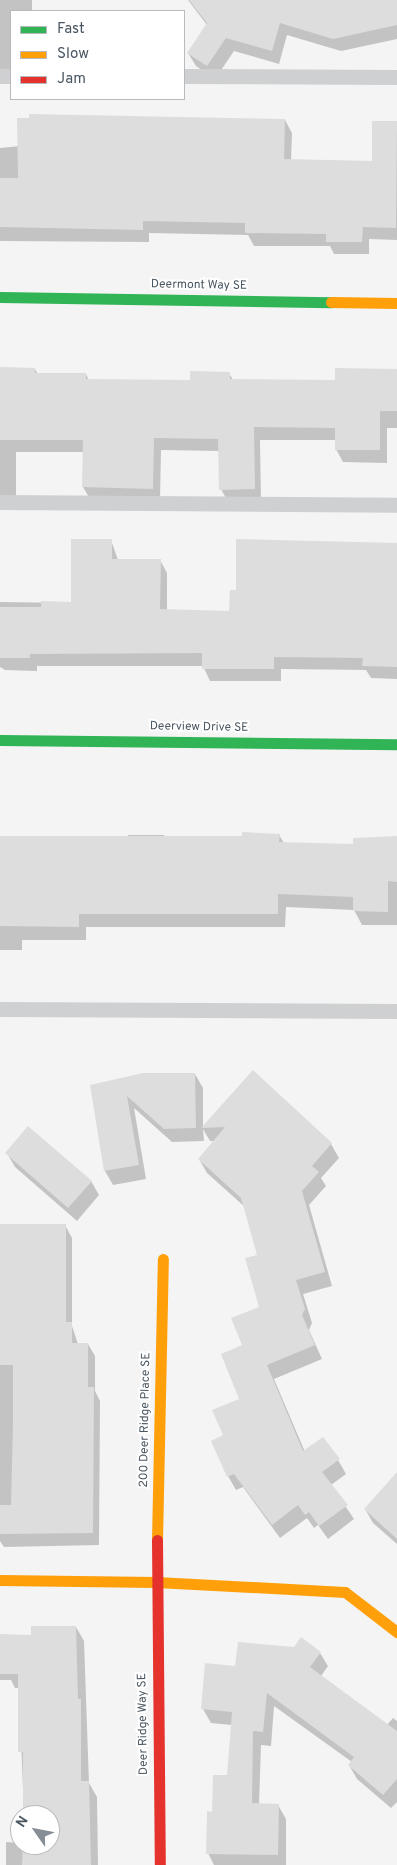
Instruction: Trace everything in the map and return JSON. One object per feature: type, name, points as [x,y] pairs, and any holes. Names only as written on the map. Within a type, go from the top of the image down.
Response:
[{"type":"street","name":"Deermont Way SE","points":[[0,297],[397,303]]},
{"type":"street","name":"Deerview Drive SE","points":[[0,740],[397,744]]},
{"type":"street","name":"200 Deer Ridge Place SE","points":[[156,1582],[163,1259]]},
{"type":"street","points":[[0,1580],[156,1582],[345,1592],[397,1632]]},
{"type":"street","name":"Deer Ridge Way SE","points":[[156,1582],[160,1865]]},
{"type":"lane","points":[[185,76],[397,77]]},
{"type":"lane","points":[[0,502],[397,505]]},
{"type":"lane","points":[[0,1009],[397,1011]]},
{"type":"building","points":[[189,0],[397,0],[397,25],[333,39],[280,23],[272,51],[226,38],[207,66],[187,53],[207,23]]},
{"type":"building","points":[[29,114],[285,119],[284,159],[372,161],[372,121],[397,121],[396,228],[363,227],[362,242],[326,242],[326,234],[245,233],[245,223],[143,221],[143,230],[0,227],[0,178],[18,178],[17,118],[29,118]]},
{"type":"building","points":[[0,367],[35,368],[35,373],[86,373],[86,379],[190,380],[190,371],[230,372],[230,379],[335,380],[335,368],[397,369],[397,411],[380,411],[380,450],[335,450],[335,428],[254,427],[255,489],[219,490],[218,439],[154,438],[153,489],[82,487],[83,440],[0,440]]},
{"type":"building","points":[[71,539],[112,539],[112,559],[161,559],[160,609],[229,611],[230,590],[236,590],[236,539],[397,543],[397,667],[362,666],[363,658],[274,657],[274,669],[202,669],[202,653],[30,654],[30,658],[0,658],[0,607],[41,607],[41,601],[71,602]]},
{"type":"building","points":[[242,832],[280,834],[279,842],[353,844],[353,838],[397,836],[397,882],[388,881],[388,912],[353,911],[353,897],[278,894],[278,914],[79,914],[79,927],[0,926],[0,836],[242,836]]},
{"type":"building","points":[[253,1070],[332,1143],[312,1166],[319,1172],[302,1191],[325,1272],[296,1280],[305,1309],[302,1315],[315,1345],[267,1365],[303,1451],[323,1437],[340,1459],[322,1472],[348,1505],[319,1526],[309,1512],[305,1515],[298,1505],[272,1525],[234,1474],[227,1477],[211,1441],[223,1435],[212,1410],[239,1399],[221,1354],[242,1345],[231,1318],[259,1307],[245,1258],[257,1255],[241,1198],[198,1159],[225,1127],[201,1128]]},
{"type":"building","points":[[143,1073],[195,1073],[196,1128],[164,1129],[127,1096],[139,1165],[104,1171],[90,1085]]},
{"type":"building","points":[[28,1126],[92,1181],[68,1208],[5,1153]]},
{"type":"building","points":[[0,1224],[66,1224],[66,1322],[72,1322],[72,1343],[88,1343],[88,1387],[94,1387],[93,1533],[0,1534],[0,1505],[11,1505],[13,1365],[0,1365]]},
{"type":"building","points":[[397,1472],[397,1539],[364,1509]]},
{"type":"building","points":[[31,1626],[76,1626],[78,1699],[81,1699],[81,1781],[89,1781],[91,1865],[22,1865],[22,1855],[60,1855],[60,1805],[23,1805],[23,1752],[18,1752],[18,1674],[0,1674],[0,1634],[31,1635]]},
{"type":"building","points":[[301,1637],[321,1652],[310,1667],[397,1731],[397,1779],[383,1795],[348,1765],[354,1757],[267,1693],[263,1732],[253,1731],[252,1803],[279,1804],[278,1855],[206,1854],[207,1811],[212,1812],[213,1775],[227,1775],[232,1712],[201,1709],[205,1663],[235,1666],[238,1642],[294,1647]]},
{"type":"traffic: fast","points":[[0,297],[331,302]]},
{"type":"traffic: fast","points":[[0,740],[397,744]]},
{"type":"traffic: slow","points":[[331,302],[397,303]]},
{"type":"traffic: slow","points":[[157,1540],[163,1259]]},
{"type":"traffic: slow","points":[[0,1580],[156,1582],[345,1592],[397,1632]]},
{"type":"traffic: jam","points":[[157,1540],[160,1865]]}]
